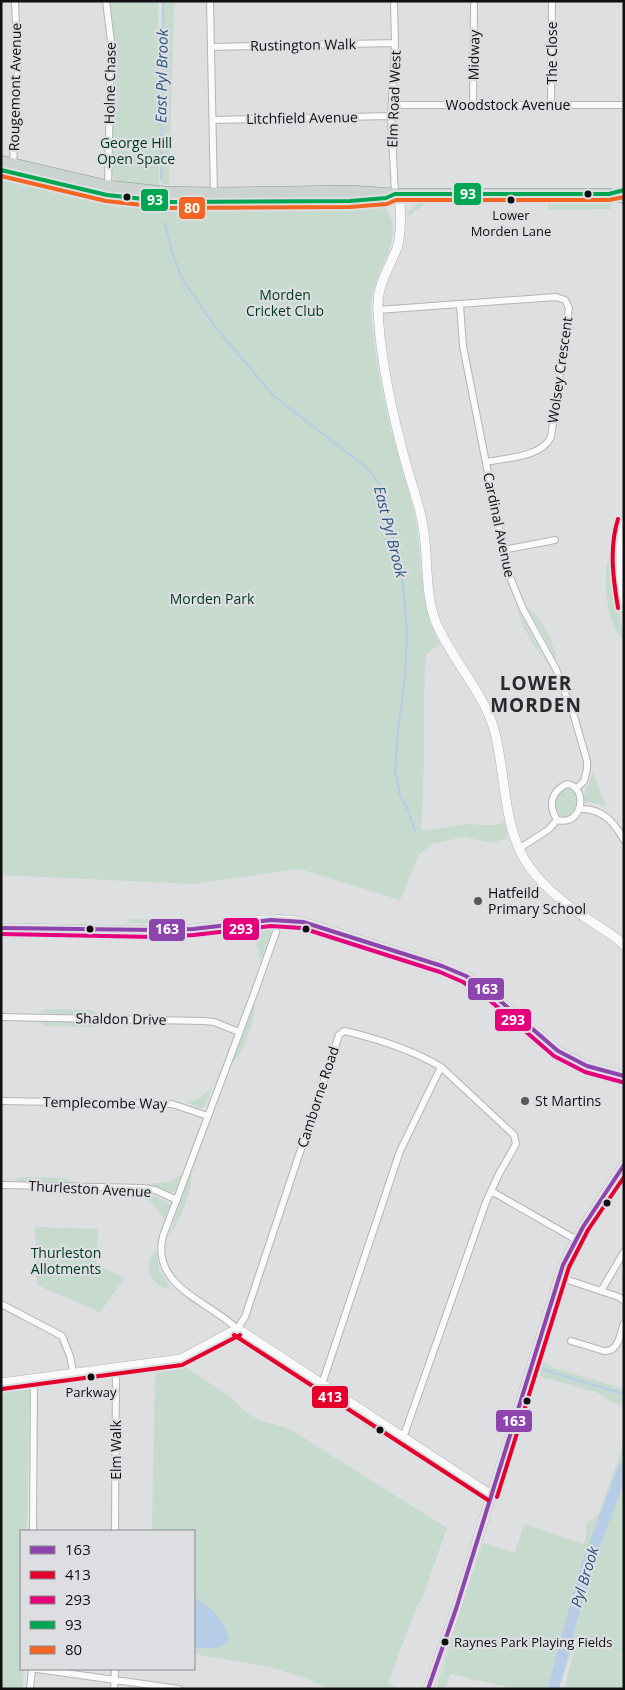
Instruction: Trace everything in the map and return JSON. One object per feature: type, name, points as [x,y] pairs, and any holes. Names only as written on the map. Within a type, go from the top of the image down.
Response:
[{"type":"highway","points":[[1,161],[13,168],[108,190],[142,190],[214,198],[350,201],[386,198],[397,194],[609,194],[624,198]]},
{"type":"highway","points":[[1,170],[13,168]]},
{"type":"highway","points":[[609,194],[624,190]]},
{"type":"street","name":"Rougemont Avenue","points":[[13,168],[18,74],[15,1]]},
{"type":"street","name":"Holne Chase","points":[[106,1],[111,42],[108,190]]},
{"type":"street","points":[[210,1],[214,198]]},
{"type":"street","name":"The Close","points":[[552,1],[552,105]]},
{"type":"street","name":"Elm Road West","points":[[394,4],[395,43],[391,116],[397,194]]},
{"type":"street","name":"Midway","points":[[473,105],[474,6]]},
{"type":"street","name":"Rustington Walk","points":[[211,47],[395,43]]},
{"type":"street","name":"Woodstock Avenue","points":[[392,105],[624,105]]},
{"type":"street","name":"Litchfield Avenue","points":[[213,120],[391,116]]},
{"type":"street","points":[[397,194],[401,216],[399,238],[378,290],[378,310],[394,417],[422,523],[432,610],[441,632],[466,673],[492,723],[511,820],[520,848],[532,870],[572,909],[609,932],[624,945]]},
{"type":"street","name":"Wolsey Crescent","points":[[378,310],[556,297],[565,300],[569,308],[551,437],[542,449],[532,453],[486,462]]},
{"type":"street","name":"Cardinal Avenue","points":[[460,305],[463,346],[502,550],[517,596],[556,669],[574,716],[587,769],[584,781],[577,788]]},
{"type":"street","points":[[624,521],[620,547],[620,565],[624,607]]},
{"type":"street","points":[[502,550],[555,540]]},
{"type":"street","points":[[567,784],[573,784],[577,788],[580,794],[580,809],[570,820],[564,822],[557,820],[552,810],[555,793],[560,787],[567,784]]},
{"type":"street","points":[[580,809],[590,809],[604,815],[617,828],[624,840]]},
{"type":"street","points":[[520,848],[548,830],[557,820]]},
{"type":"street","points":[[1,928],[179,930],[279,918],[303,922],[459,973],[486,989],[558,1051],[586,1066],[624,1076]]},
{"type":"street","points":[[279,918],[276,932],[162,1242],[162,1256],[167,1270],[176,1284],[237,1330],[243,1332],[491,1495]]},
{"type":"street","name":"Shaldon Drive","points":[[1,1017],[204,1021],[214,1022],[239,1032]]},
{"type":"street","name":"Camborne Road","points":[[237,1330],[245,1317],[339,1035],[344,1031],[392,1044],[441,1067],[514,1136],[516,1144],[490,1191]]},
{"type":"street","points":[[322,1384],[400,1151],[441,1067]]},
{"type":"street","name":"Templecombe Way","points":[[1,1101],[172,1104],[208,1116]]},
{"type":"street","points":[[428,1689],[456,1609],[563,1264],[575,1239],[624,1165]]},
{"type":"street","name":"Thurleston Avenue","points":[[1,1185],[143,1188],[155,1190],[177,1200]]},
{"type":"street","points":[[403,1438],[490,1191],[575,1239]]},
{"type":"street","points":[[601,1291],[624,1252]]},
{"type":"street","points":[[560,1276],[619,1297],[624,1301]]},
{"type":"street","points":[[1,1304],[62,1336],[70,1356],[73,1372]]},
{"type":"street","points":[[571,1340],[609,1351],[616,1347],[624,1323]]},
{"type":"street","points":[[1,1383],[185,1358],[237,1330]]},
{"type":"street","name":"Elm Walk","points":[[115,1530],[116,1368]]},
{"type":"street","points":[[33,1530],[34,1378]]},
{"type":"street","points":[[30,1689],[32,1670]]},
{"type":"street","points":[[44,1670],[179,1689]]},
{"type":"street","points":[[114,1689],[115,1670]]},
{"type":"green space","name":"George Hill Open Space","points":[[110,1],[158,1],[161,121],[159,186],[118,181],[112,175],[115,41]]},
{"type":"green space","points":[[164,1],[174,1],[169,185],[162,185]]},
{"type":"green space","name":"Morden Park","points":[[1,178],[82,198],[166,210],[380,206],[386,208],[392,221],[393,233],[372,296],[371,309],[374,342],[386,408],[414,513],[426,607],[430,622],[440,644],[426,654],[421,830],[469,824],[496,825],[505,822],[506,838],[493,843],[464,837],[431,844],[419,855],[400,900],[299,869],[193,884],[1,875]]},
{"type":"green space","points":[[461,200],[461,204],[426,204],[408,217],[407,213],[421,201]]},
{"type":"green space","points":[[548,200],[610,203],[611,209],[548,210]]},
{"type":"green space","points":[[613,557],[614,584],[624,640],[613,625],[606,593],[607,563]]},
{"type":"green space","points":[[527,606],[546,630],[557,660]]},
{"type":"green space","points":[[517,609],[544,659],[528,636]]},
{"type":"green space","points":[[593,771],[607,809],[601,805],[584,801]]},
{"type":"green space","points":[[565,788],[573,791],[576,798],[572,815],[566,818],[562,817],[556,810],[556,796]]},
{"type":"green space","points":[[131,919],[180,920],[186,924],[126,923]]},
{"type":"green space","points":[[264,926],[269,928],[271,932],[262,959],[260,958],[255,941],[243,929]]},
{"type":"green space","points":[[124,934],[185,935],[179,939],[130,938]]},
{"type":"green space","points":[[254,1005],[253,1018],[248,1035],[240,1053],[232,1063]]},
{"type":"green space","points":[[46,1009],[93,1010],[99,1015],[39,1013]]},
{"type":"green space","points":[[39,1021],[98,1023],[92,1027],[45,1026]]},
{"type":"green space","points":[[212,1088],[205,1107],[200,1108],[186,1102],[198,1099]]},
{"type":"green space","points":[[182,1174],[176,1190],[172,1192],[145,1184],[169,1182]]},
{"type":"green space","points":[[190,1174],[190,1186],[185,1204],[178,1222],[170,1233]]},
{"type":"green space","points":[[19,1177],[66,1178],[72,1183],[13,1182]]},
{"type":"green space","points":[[139,1194],[149,1194],[168,1202],[170,1206],[164,1219],[153,1204]]},
{"type":"green space","name":"Thurleston Allotments","points":[[35,1227],[98,1229],[96,1265],[125,1278],[100,1312],[37,1285]]},
{"type":"green space","points":[[156,1251],[159,1270],[171,1289],[158,1285],[150,1275],[149,1263]]},
{"type":"green space","points":[[541,1362],[547,1363],[551,1367],[624,1389],[624,1406],[610,1401],[599,1393],[543,1378],[538,1371]]},
{"type":"green space","points":[[182,1365],[232,1398],[246,1412],[261,1421],[288,1428],[447,1528],[422,1599],[416,1608],[388,1683],[395,1687],[394,1689],[329,1689],[308,1679],[270,1667],[195,1654],[195,1530],[152,1530],[155,1369]]},
{"type":"green space","points":[[30,1384],[27,1530],[20,1530],[20,1670],[24,1670],[22,1689],[1,1689],[1,1389]]},
{"type":"green space","points":[[624,1443],[624,1655],[611,1650],[600,1641],[599,1644],[594,1645],[624,1656],[624,1689],[564,1689],[577,1641],[575,1640],[559,1689],[515,1689],[450,1674],[445,1689],[436,1689],[483,1543],[515,1553],[524,1524],[583,1544],[586,1538],[586,1524],[598,1515],[600,1511]]},
{"type":"water","points":[[195,1599],[211,1609],[220,1620],[229,1638],[224,1645],[219,1647],[195,1647]]},
{"type":"waterway","name":"East Pyl Brook","points":[[161,180],[163,1]]},
{"type":"waterway","name":"East Pyl Brook","points":[[165,223],[181,277],[215,327],[274,396],[367,468],[382,487],[402,575],[407,630],[405,678],[395,771],[400,795],[408,810],[415,831]]},
{"type":"waterway","name":"East Pyl Brook","points":[[544,1370],[624,1394]]},
{"type":"waterway","name":"Pyl Brook","points":[[553,1689],[586,1567],[624,1467]]},
{"type":"transit line","name":"93","points":[[1,170],[107,195],[171,202],[350,201],[386,198],[395,194],[609,194],[624,190]]},
{"type":"transit line","name":"80","points":[[1,176],[106,201],[170,208],[350,207],[387,204],[396,200],[609,200],[624,197]]},
{"type":"transit line","name":"413","points":[[618,519],[613,552],[613,574],[618,608]]},
{"type":"transit line","name":"163","points":[[1,928],[155,930],[193,929],[271,920],[303,922],[442,966],[466,976],[491,993],[558,1051],[587,1066],[624,1076]]},
{"type":"transit line","name":"293","points":[[1,934],[155,937],[194,935],[271,926],[302,928],[440,972],[463,982],[487,998],[554,1056],[585,1072],[622,1082]]},
{"type":"transit line","name":"163","points":[[428,1689],[456,1609],[563,1265],[583,1227],[624,1165]]},
{"type":"transit line","name":"413","points":[[497,1497],[569,1267],[588,1230],[624,1177]]},
{"type":"transit line","name":"413","points":[[234,1335],[488,1500]]},
{"type":"transit line","name":"413","points":[[2,1389],[182,1365],[240,1335]]},
{"type":"place","name":"Lower Morden Lane","points":[[511,200]]},
{"type":"place","name":"Hatfeild Primary School","points":[[478,901]]},
{"type":"place","name":"St Martins","points":[[525,1101]]},
{"type":"place","name":"Parkway","points":[[91,1377]]},
{"type":"place","name":"Raynes Park Playing Fields","points":[[445,1642]]},
{"type":"district","name":"LOWER MORDEN","points":[[536,694]]},
{"type":"park label","name":"Morden Cricket Club","points":[[285,304]]}]
